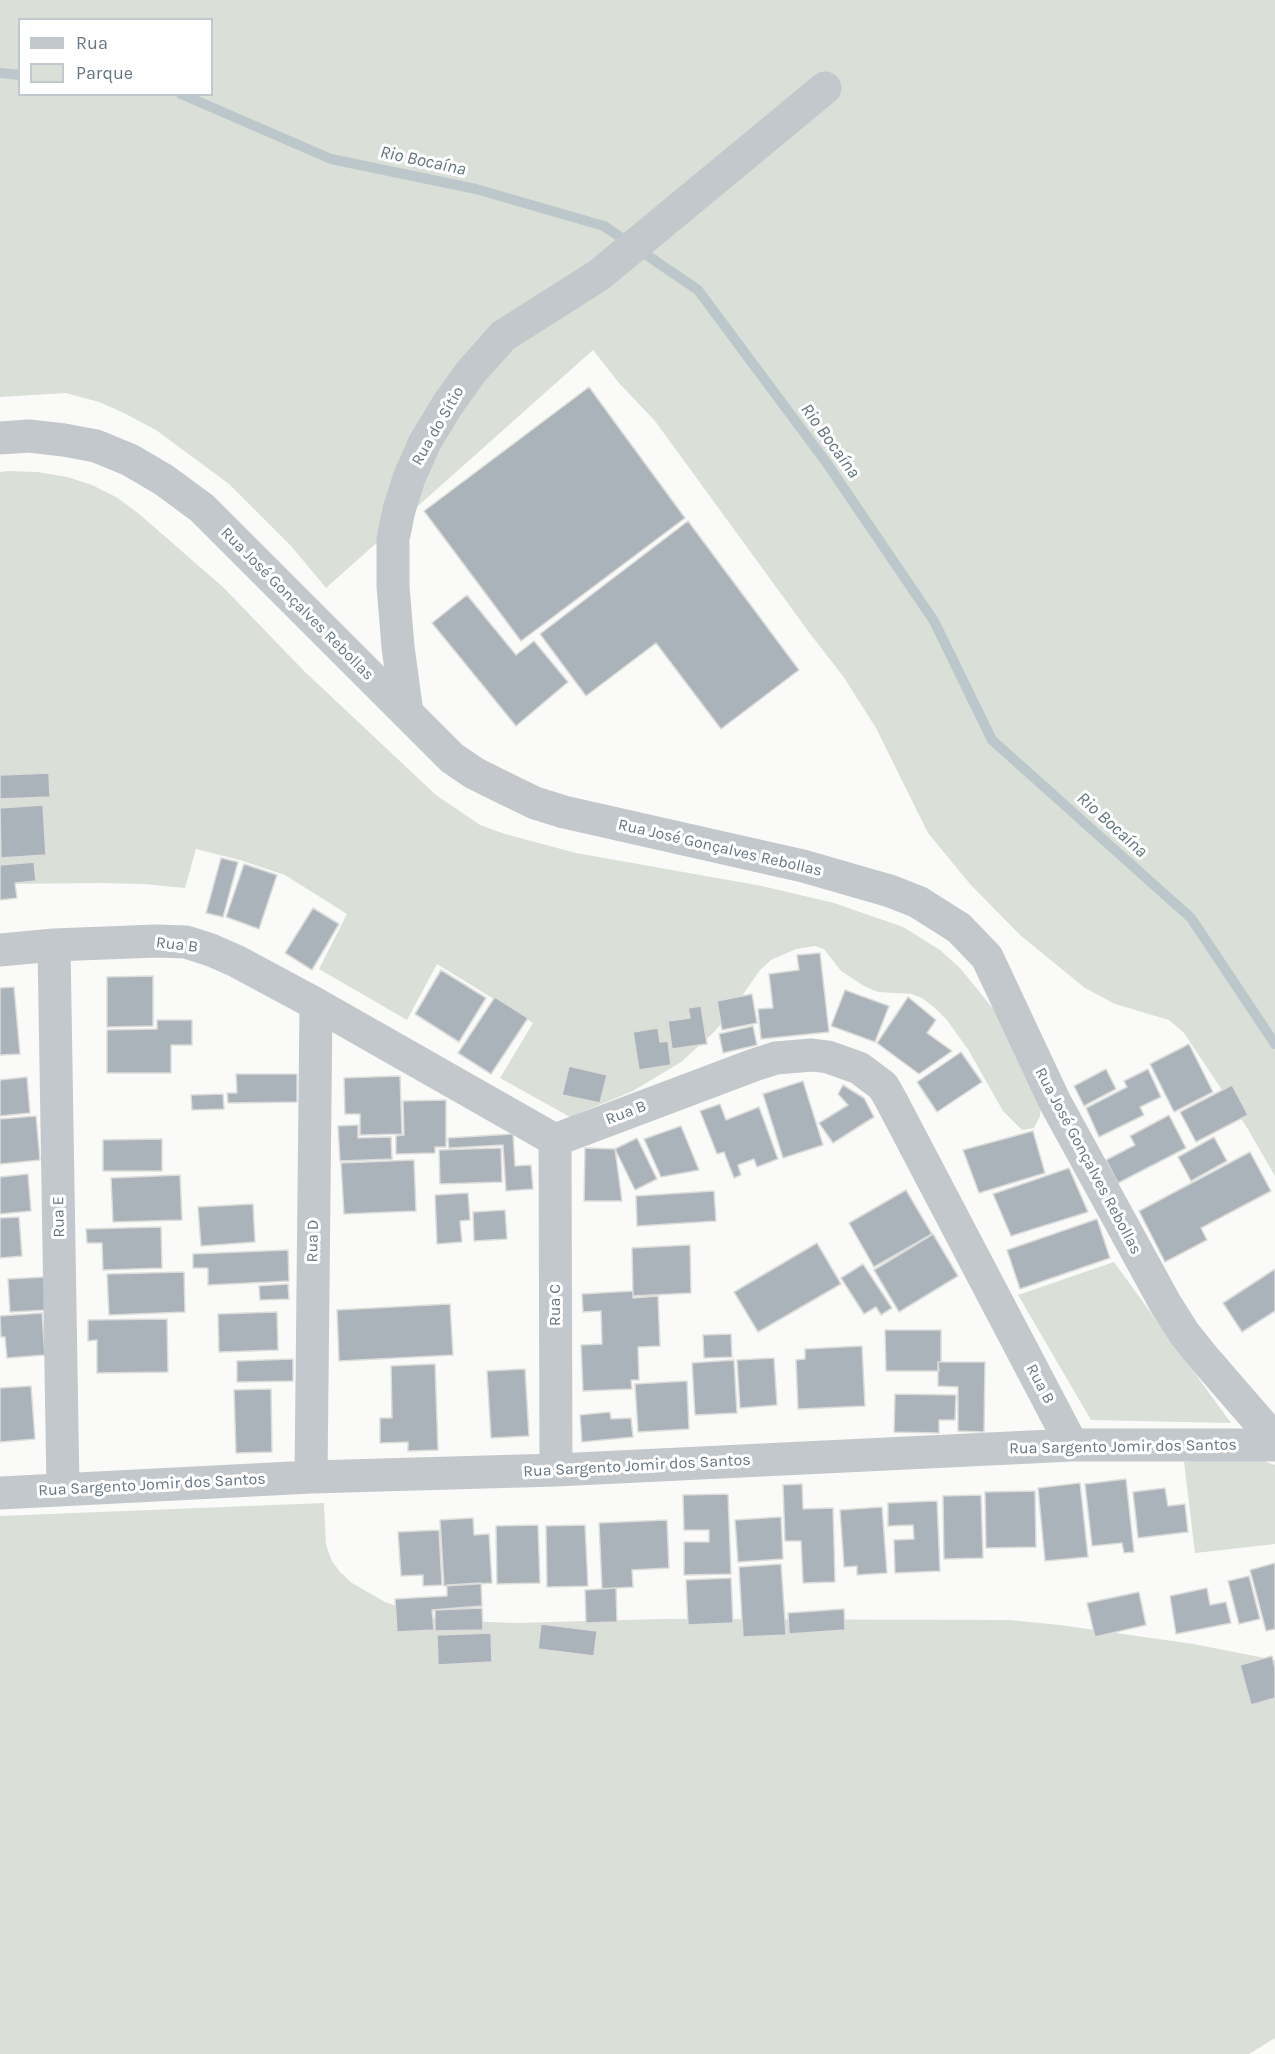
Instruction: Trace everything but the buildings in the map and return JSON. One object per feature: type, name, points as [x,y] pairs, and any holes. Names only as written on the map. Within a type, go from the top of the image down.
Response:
[{"type":"street","name":"Rua do Sítio","points":[[407,713],[393,586],[393,539],[409,478],[425,442],[448,404],[486,353],[503,336],[599,275],[825,88]]},
{"type":"street","name":"Rua José Gonçalves Rebollas","points":[[0,438],[29,436],[96,446],[130,460],[164,480],[202,508],[452,758],[474,772],[535,803],[590,819],[861,881],[918,902],[959,928],[987,957],[1055,1102],[1165,1303],[1204,1359],[1275,1440]]},
{"type":"street","name":"Rua B","points":[[0,950],[54,945],[156,941],[186,942],[211,950],[316,1004],[555,1140],[776,1058],[793,1055],[820,1056],[843,1061],[859,1068],[883,1086],[891,1100],[1072,1445]]},
{"type":"street","name":"Rua E","points":[[54,945],[63,1488]]},
{"type":"street","name":"Rua D","points":[[311,1477],[316,1004]]},
{"type":"street","name":"Rua C","points":[[555,1140],[556,1470]]},
{"type":"street","name":"Rua Sargento Jomir dos Santos","points":[[0,1493],[63,1488],[311,1477],[556,1470],[1072,1445],[1275,1445]]},
{"type":"green space","points":[[0,0],[1275,0],[1275,1176],[1246,1126],[1184,1033],[1169,1020],[1115,1004],[1085,988],[1020,935],[970,884],[928,833],[876,728],[843,676],[655,421],[619,383],[593,350],[326,588],[292,547],[229,484],[156,430],[99,402],[66,393],[0,397]]},
{"type":"green space","points":[[0,472],[37,472],[67,477],[92,485],[116,497],[138,513],[224,588],[304,671],[436,795],[480,825],[576,853],[762,886],[834,903],[903,927],[940,950],[960,968],[994,1010],[1041,1107],[1040,1116],[1034,1128],[1022,1130],[1003,1111],[969,1051],[947,1020],[935,1008],[912,994],[878,992],[864,986],[841,971],[824,949],[815,946],[796,949],[771,960],[760,970],[728,1016],[681,1062],[633,1091],[570,1117],[500,1078],[533,1023],[437,964],[407,1020],[319,969],[347,914],[285,875],[196,849],[185,888],[102,883],[0,884]]},
{"type":"green space","points":[[1114,1262],[1231,1423],[1091,1420],[1018,1295]]},
{"type":"green space","points":[[1234,1456],[1252,1457],[1275,1465],[1275,1544],[1195,1553],[1184,1462]]},
{"type":"green space","points":[[324,1503],[326,1545],[332,1561],[340,1572],[352,1583],[385,1602],[424,1616],[443,1620],[515,1623],[662,1619],[1009,1620],[1193,1644],[1275,1660],[1275,2038],[1249,2054],[0,2054],[0,1516]]},
{"type":"waterway","name":"Rio Bocaína","points":[[0,73],[18,75]]},
{"type":"waterway","name":"Rio Bocaína","points":[[186,96],[331,159],[476,189],[604,226],[698,290],[826,462],[934,621],[992,740],[1191,918],[1275,1044]]}]
